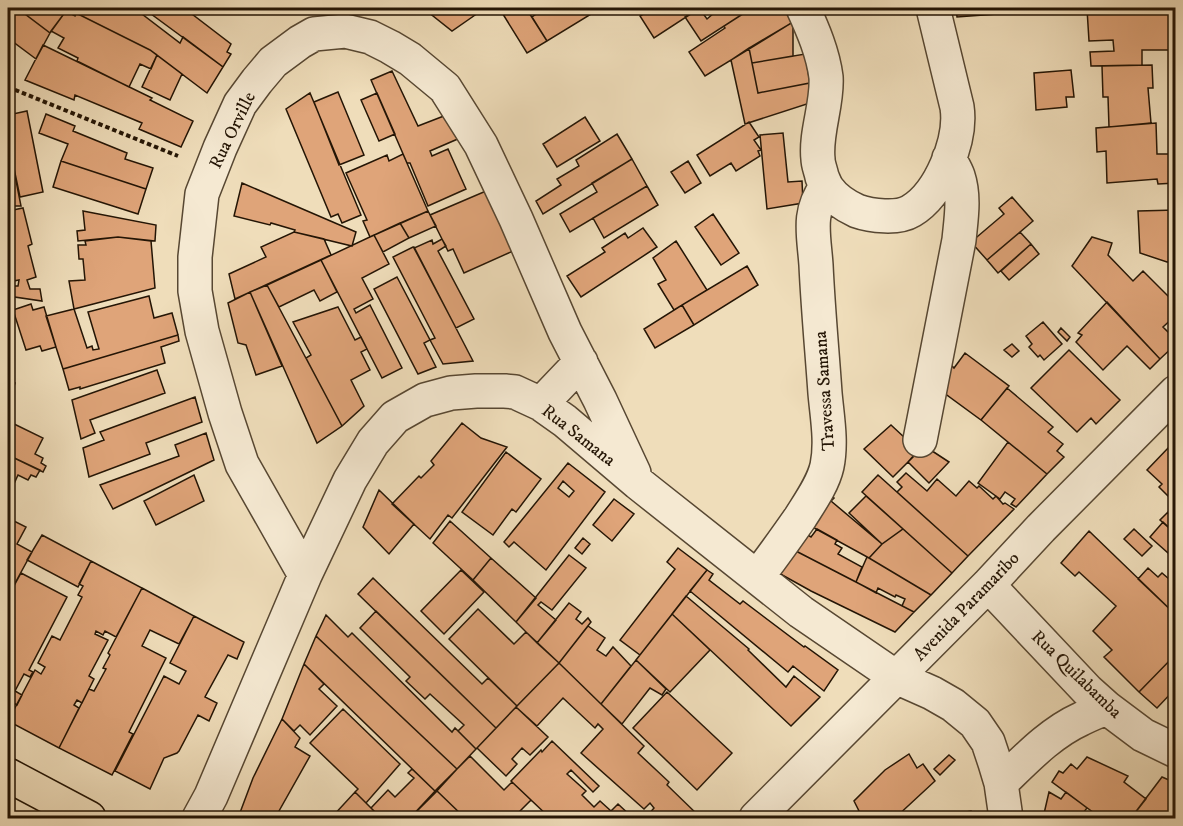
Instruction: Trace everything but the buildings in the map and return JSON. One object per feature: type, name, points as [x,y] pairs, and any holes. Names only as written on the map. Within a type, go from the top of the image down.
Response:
[{"type":"main road","points":[[8,775],[89,819]]},
{"type":"street","points":[[803,8],[814,32],[826,77],[818,159],[826,187],[838,200],[862,213],[880,216],[904,214],[911,211],[929,194],[942,175],[958,128],[958,118],[933,8]]},
{"type":"street","name":"Rua Orville","points":[[305,575],[242,464],[202,331],[195,291],[195,257],[202,194],[240,104],[273,62],[314,34],[345,32],[369,37],[410,59],[445,88],[481,145],[638,483]]},
{"type":"street","points":[[920,440],[959,240],[962,190],[958,174],[949,158]]},
{"type":"street","name":"Travessa Samana","points":[[757,577],[810,502],[827,467],[828,427],[813,215],[818,197],[826,187]]},
{"type":"street","points":[[541,404],[581,362]]},
{"type":"street","name":"Rua Samana","points":[[199,819],[216,785],[305,575],[350,480],[373,442],[395,417],[425,400],[451,393],[476,391],[515,392],[541,404],[801,612],[896,677],[946,701],[975,723],[988,742],[1001,783],[1006,819]]},
{"type":"street","name":"Avenida Paramaribo","points":[[756,819],[1176,392]]},
{"type":"street","name":"Rua Quilabamba","points":[[988,585],[1088,691],[1107,708],[1143,735],[1176,751]]},
{"type":"street","points":[[1001,783],[1057,734],[1080,719],[1107,708]]},
{"type":"path","points":[[8,87],[212,169]]}]
